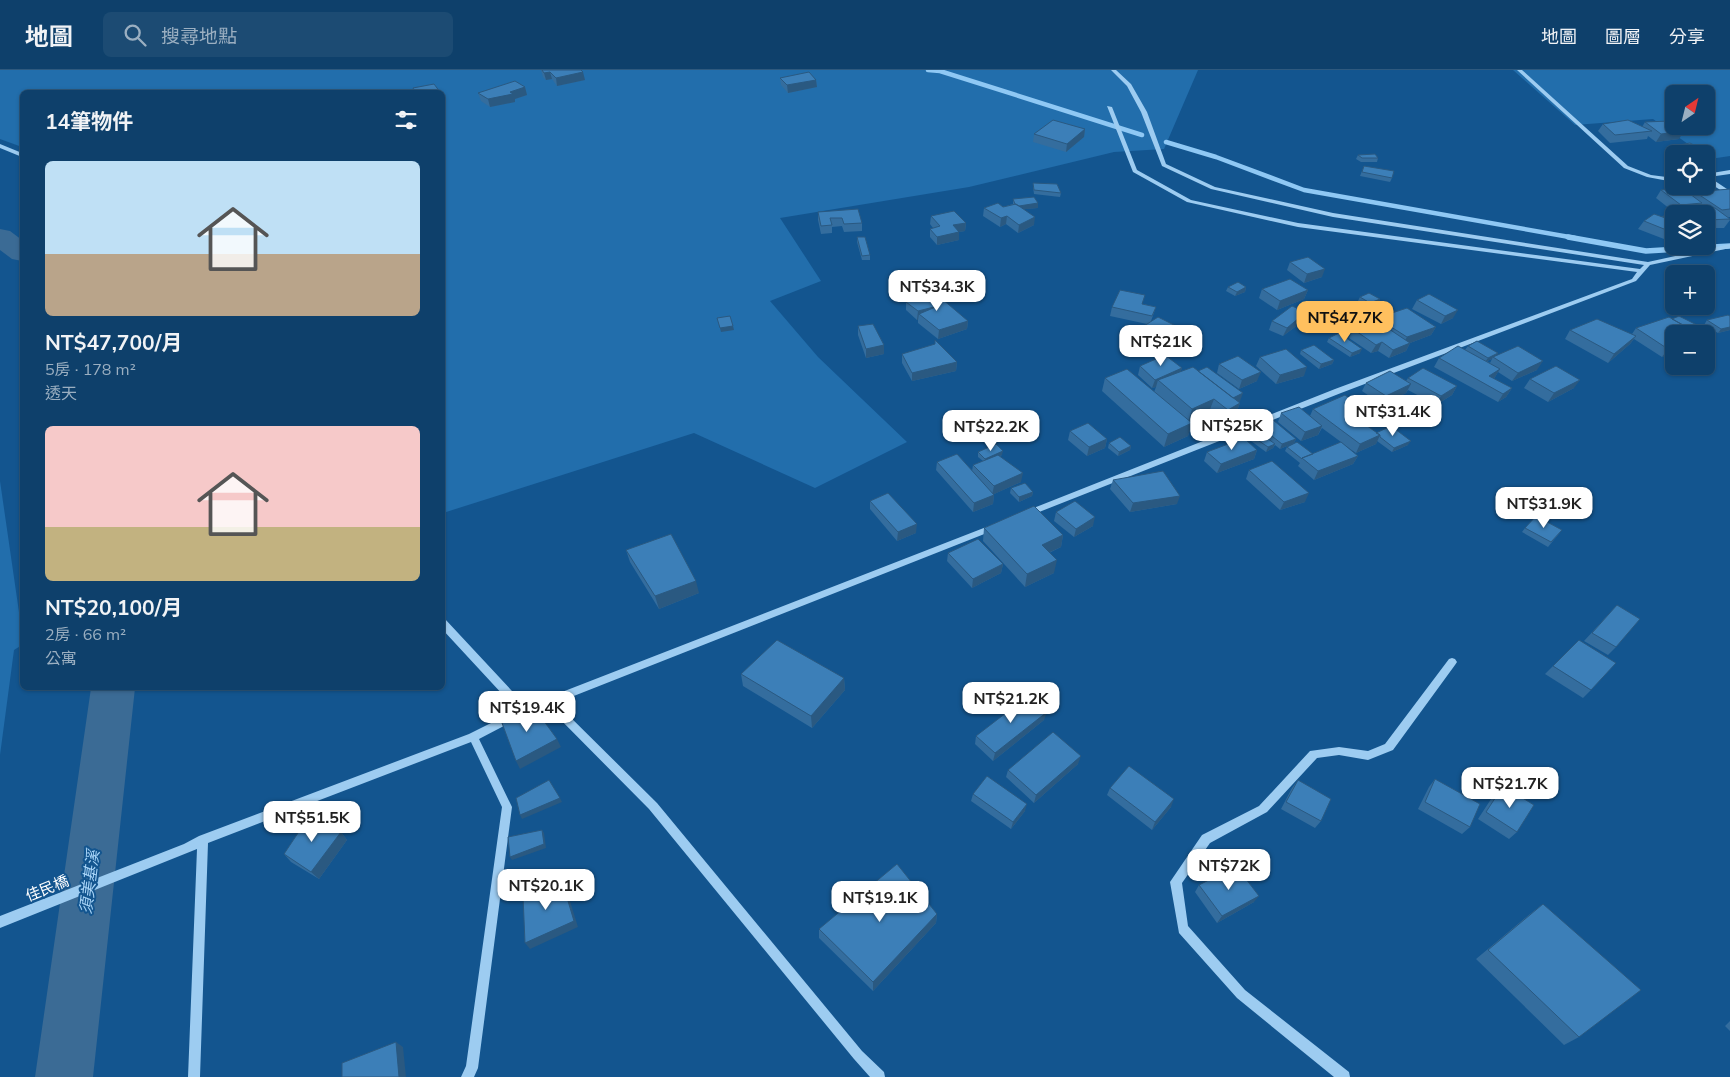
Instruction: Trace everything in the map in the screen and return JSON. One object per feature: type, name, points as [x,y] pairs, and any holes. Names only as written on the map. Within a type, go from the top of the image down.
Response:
[{"type":"street","points":[[1113,70],[1129,85],[1144,112],[1164,165],[1214,188],[1333,215],[1648,264],[1727,247]]},
{"type":"street","points":[[1519,70],[1626,166],[1640,174],[1665,180]]},
{"type":"street","points":[[1109,107],[1135,171],[1189,201],[1298,225],[1642,271]]},
{"type":"street","points":[[0,146],[20,154]]},
{"type":"street","points":[[1715,175],[1730,172]]},
{"type":"street","points":[[1715,183],[1730,194]]},
{"type":"street","points":[[1020,517],[1347,388],[1634,280],[1648,264]]},
{"type":"street","name":"佳民橋","points":[[0,922],[188,848],[203,840],[473,737],[524,711],[1001,524]]},
{"type":"street","points":[[445,625],[524,711]]},
{"type":"street","points":[[1344,1077],[1241,994],[1183,929],[1176,882],[1206,839],[1263,808],[1314,754],[1339,751],[1368,756],[1389,747],[1452,662]]},
{"type":"street","points":[[549,702],[653,806],[858,1055],[879,1077]]},
{"type":"street","points":[[468,1077],[472,1068],[507,807],[473,737]]},
{"type":"street","points":[[194,1077],[203,840]]},
{"type":"shaded area","points":[[0,70],[1198,70],[1164,149],[1114,152],[969,187],[780,218],[821,281],[770,301],[818,357],[907,442],[815,488],[694,433],[445,512],[445,90],[20,90],[20,146],[0,139]]},
{"type":"shaded area","points":[[1513,70],[1730,70],[1730,156],[1715,158],[1715,145],[1689,145],[1675,135],[1715,135],[1715,85],[1665,85],[1665,128],[1653,119],[1575,125]]},
{"type":"shaded area","points":[[0,481],[20,619],[20,646],[14,650],[0,755]]},
{"type":"building","points":[[542,70],[581,70],[583,72],[556,78],[550,72],[544,73]]},
{"type":"building","points":[[809,72],[816,80],[787,85],[780,78]]},
{"type":"building","points":[[515,81],[525,87],[510,92],[513,94],[488,99],[478,93]]},
{"type":"building","points":[[434,84],[438,90],[414,90],[413,88]]},
{"type":"building","points":[[1053,120],[1085,129],[1067,144],[1034,134]]},
{"type":"building","points":[[1628,120],[1652,131],[1615,135],[1603,124]]},
{"type":"building","points":[[1665,121],[1665,133],[1661,134],[1645,122]]},
{"type":"building","points":[[1375,154],[1378,158],[1362,158],[1358,155]]},
{"type":"building","points":[[1364,166],[1394,171],[1392,178],[1362,172]]},
{"type":"building","points":[[1033,183],[1057,184],[1061,193],[1034,190]]},
{"type":"building","points":[[1730,189],[1730,209],[1722,210],[1700,195],[1715,195],[1715,190]]},
{"type":"building","points":[[1668,195],[1691,195],[1702,203],[1681,205]]},
{"type":"building","points":[[1034,197],[1038,203],[1019,206],[1015,204],[1013,199]]},
{"type":"building","points":[[998,203],[1003,207],[1016,204],[1035,217],[1019,225],[1007,216],[1001,218],[984,208]]},
{"type":"building","points":[[1715,208],[1730,219],[1715,220]]},
{"type":"building","points":[[858,209],[862,223],[844,224],[842,218],[830,218],[832,225],[821,226],[818,212]]},
{"type":"building","points":[[954,211],[966,223],[953,225],[959,232],[937,237],[930,229],[940,226],[931,216]]},
{"type":"building","points":[[1654,214],[1665,218],[1665,229],[1644,221]]},
{"type":"building","points":[[857,237],[865,237],[870,255],[862,256]]},
{"type":"building","points":[[1308,257],[1325,269],[1307,274],[1290,262]]},
{"type":"building","points":[[1290,279],[1308,290],[1280,301],[1262,289]]},
{"type":"building","points":[[1238,282],[1246,287],[1237,292],[1228,287]]},
{"type":"building","points":[[1120,290],[1145,295],[1142,304],[1156,307],[1152,316],[1112,307]]},
{"type":"building","points":[[935,293],[968,321],[939,330],[919,314],[938,306],[918,311],[906,302]]},
{"type":"building","points":[[1369,293],[1380,299],[1370,303],[1360,297]]},
{"type":"building","points":[[1429,294],[1458,310],[1445,316],[1417,300]]},
{"type":"building","points":[[1292,306],[1306,312],[1287,328],[1272,321]]},
{"type":"building","points":[[1407,308],[1436,327],[1407,337],[1377,318]]},
{"type":"building","points":[[1728,315],[1730,316],[1730,327],[1721,329],[1707,320]]},
{"type":"building","points":[[730,316],[733,326],[720,328],[717,318]]},
{"type":"building","points":[[1679,316],[1697,325],[1683,325],[1672,319]]},
{"type":"building","points":[[1158,317],[1184,330],[1170,340],[1144,326]]},
{"type":"building","points":[[1669,317],[1683,325],[1665,325],[1665,347],[1636,328]]},
{"type":"building","points":[[1597,319],[1636,336],[1614,354],[1570,330]]},
{"type":"building","points":[[1377,321],[1410,343],[1393,350],[1382,342],[1376,345],[1353,329]]},
{"type":"building","points":[[873,324],[884,345],[866,349],[858,326]]},
{"type":"building","points":[[1339,333],[1362,349],[1352,353],[1329,338]]},
{"type":"building","points":[[935,340],[957,362],[912,373],[902,354],[935,344]]},
{"type":"building","points":[[1477,341],[1498,353],[1488,358],[1468,346]]},
{"type":"building","points":[[1314,345],[1334,360],[1321,364],[1301,350]]},
{"type":"building","points":[[1458,346],[1500,369],[1489,376],[1512,388],[1503,394],[1439,358]]},
{"type":"building","points":[[1518,346],[1543,361],[1518,373],[1493,357]]},
{"type":"building","points":[[1286,349],[1307,367],[1280,375],[1260,357]]},
{"type":"building","points":[[1165,355],[1182,368],[1155,380],[1140,366]]},
{"type":"building","points":[[1238,356],[1261,372],[1242,380],[1219,364]]},
{"type":"building","points":[[1556,366],[1580,380],[1554,393],[1530,379]]},
{"type":"building","points":[[1193,367],[1240,403],[1228,410],[1214,399],[1192,409],[1158,380]]},
{"type":"building","points":[[1207,367],[1243,393],[1233,398],[1198,371]]},
{"type":"building","points":[[1423,368],[1457,386],[1441,396],[1408,378]]},
{"type":"building","points":[[1127,369],[1192,423],[1168,434],[1105,378]]},
{"type":"building","points":[[1390,371],[1411,384],[1386,396],[1366,383]]},
{"type":"building","points":[[1345,395],[1369,412],[1356,418],[1380,435],[1360,444],[1313,409]]},
{"type":"building","points":[[1299,407],[1322,426],[1305,432],[1281,413]]},
{"type":"building","points":[[1273,420],[1296,439],[1282,444],[1259,426]]},
{"type":"building","points":[[1088,423],[1107,439],[1089,447],[1070,431]]},
{"type":"building","points":[[1391,426],[1411,441],[1394,448],[1376,433]]},
{"type":"building","points":[[1260,433],[1275,444],[1268,447],[1253,437]]},
{"type":"building","points":[[1120,437],[1131,446],[1119,452],[1109,443]]},
{"type":"building","points":[[1244,438],[1257,450],[1221,464],[1207,452]]},
{"type":"building","points":[[1297,442],[1313,454],[1302,459],[1287,447]]},
{"type":"building","points":[[1341,442],[1358,456],[1318,471],[1302,458]]},
{"type":"building","points":[[996,444],[1003,451],[985,459],[978,452]]},
{"type":"building","points":[[957,454],[994,495],[974,503],[937,462]]},
{"type":"building","points":[[998,455],[1023,473],[994,486],[973,465]]},
{"type":"building","points":[[1272,461],[1309,493],[1284,502],[1249,470]]},
{"type":"building","points":[[1163,471],[1180,496],[1133,503],[1113,480]]},
{"type":"building","points":[[1025,483],[1033,492],[1019,497],[1011,488]]},
{"type":"building","points":[[888,493],[917,524],[898,532],[870,501]]},
{"type":"building","points":[[1075,501],[1095,517],[1076,529],[1056,512]]},
{"type":"building","points":[[1034,506],[1063,535],[1042,545],[1057,560],[1027,574],[984,528]]},
{"type":"building","points":[[1536,516],[1562,530],[1551,542],[1525,528]]},
{"type":"building","points":[[671,534],[696,581],[655,596],[626,550]]},
{"type":"building","points":[[978,539],[1003,564],[973,579],[948,553]]},
{"type":"building","points":[[1617,605],[1640,619],[1616,647],[1592,633]]},
{"type":"building","points":[[777,640],[844,678],[811,716],[741,674]]},
{"type":"building","points":[[1579,640],[1616,663],[1591,690],[1553,666]]},
{"type":"building","points":[[1028,696],[1047,712],[995,753],[976,736]]},
{"type":"building","points":[[533,706],[557,739],[516,761],[502,723]]},
{"type":"building","points":[[1053,732],[1081,756],[1036,795],[1008,770]]},
{"type":"building","points":[[1129,766],[1174,799],[1155,822],[1110,788]]},
{"type":"building","points":[[987,776],[1027,804],[1013,822],[973,794]]},
{"type":"building","points":[[1435,779],[1480,804],[1470,827],[1425,802]]},
{"type":"building","points":[[549,780],[560,798],[520,815],[516,798]]},
{"type":"building","points":[[1298,780],[1331,799],[1321,821],[1286,802]]},
{"type":"building","points":[[1503,786],[1534,805],[1517,832],[1486,812]]},
{"type":"building","points":[[310,815],[341,832],[311,872],[284,854]]},
{"type":"building","points":[[542,830],[544,844],[510,857],[508,837]]},
{"type":"building","points":[[897,864],[937,914],[873,982],[819,929]]},
{"type":"building","points":[[1236,866],[1259,896],[1222,916],[1199,885]]},
{"type":"building","points":[[562,881],[574,921],[525,943],[523,896]]},
{"type":"building","points":[[1543,904],[1641,990],[1579,1037],[1488,950]]},
{"type":"building","points":[[396,1042],[399,1077],[342,1077],[342,1063]]},
{"type":"waterway","points":[[928,70],[940,71],[1142,135]]},
{"type":"waterway","points":[[1166,142],[1216,157],[1304,190],[1575,238]]},
{"type":"waterway","name":"須美基溪","points":[[0,237],[20,252]]},
{"type":"waterway","points":[[1568,237],[1646,251],[1730,246]]},
{"type":"waterway","name":"須美基溪","points":[[64,1077],[113,690]]}]
